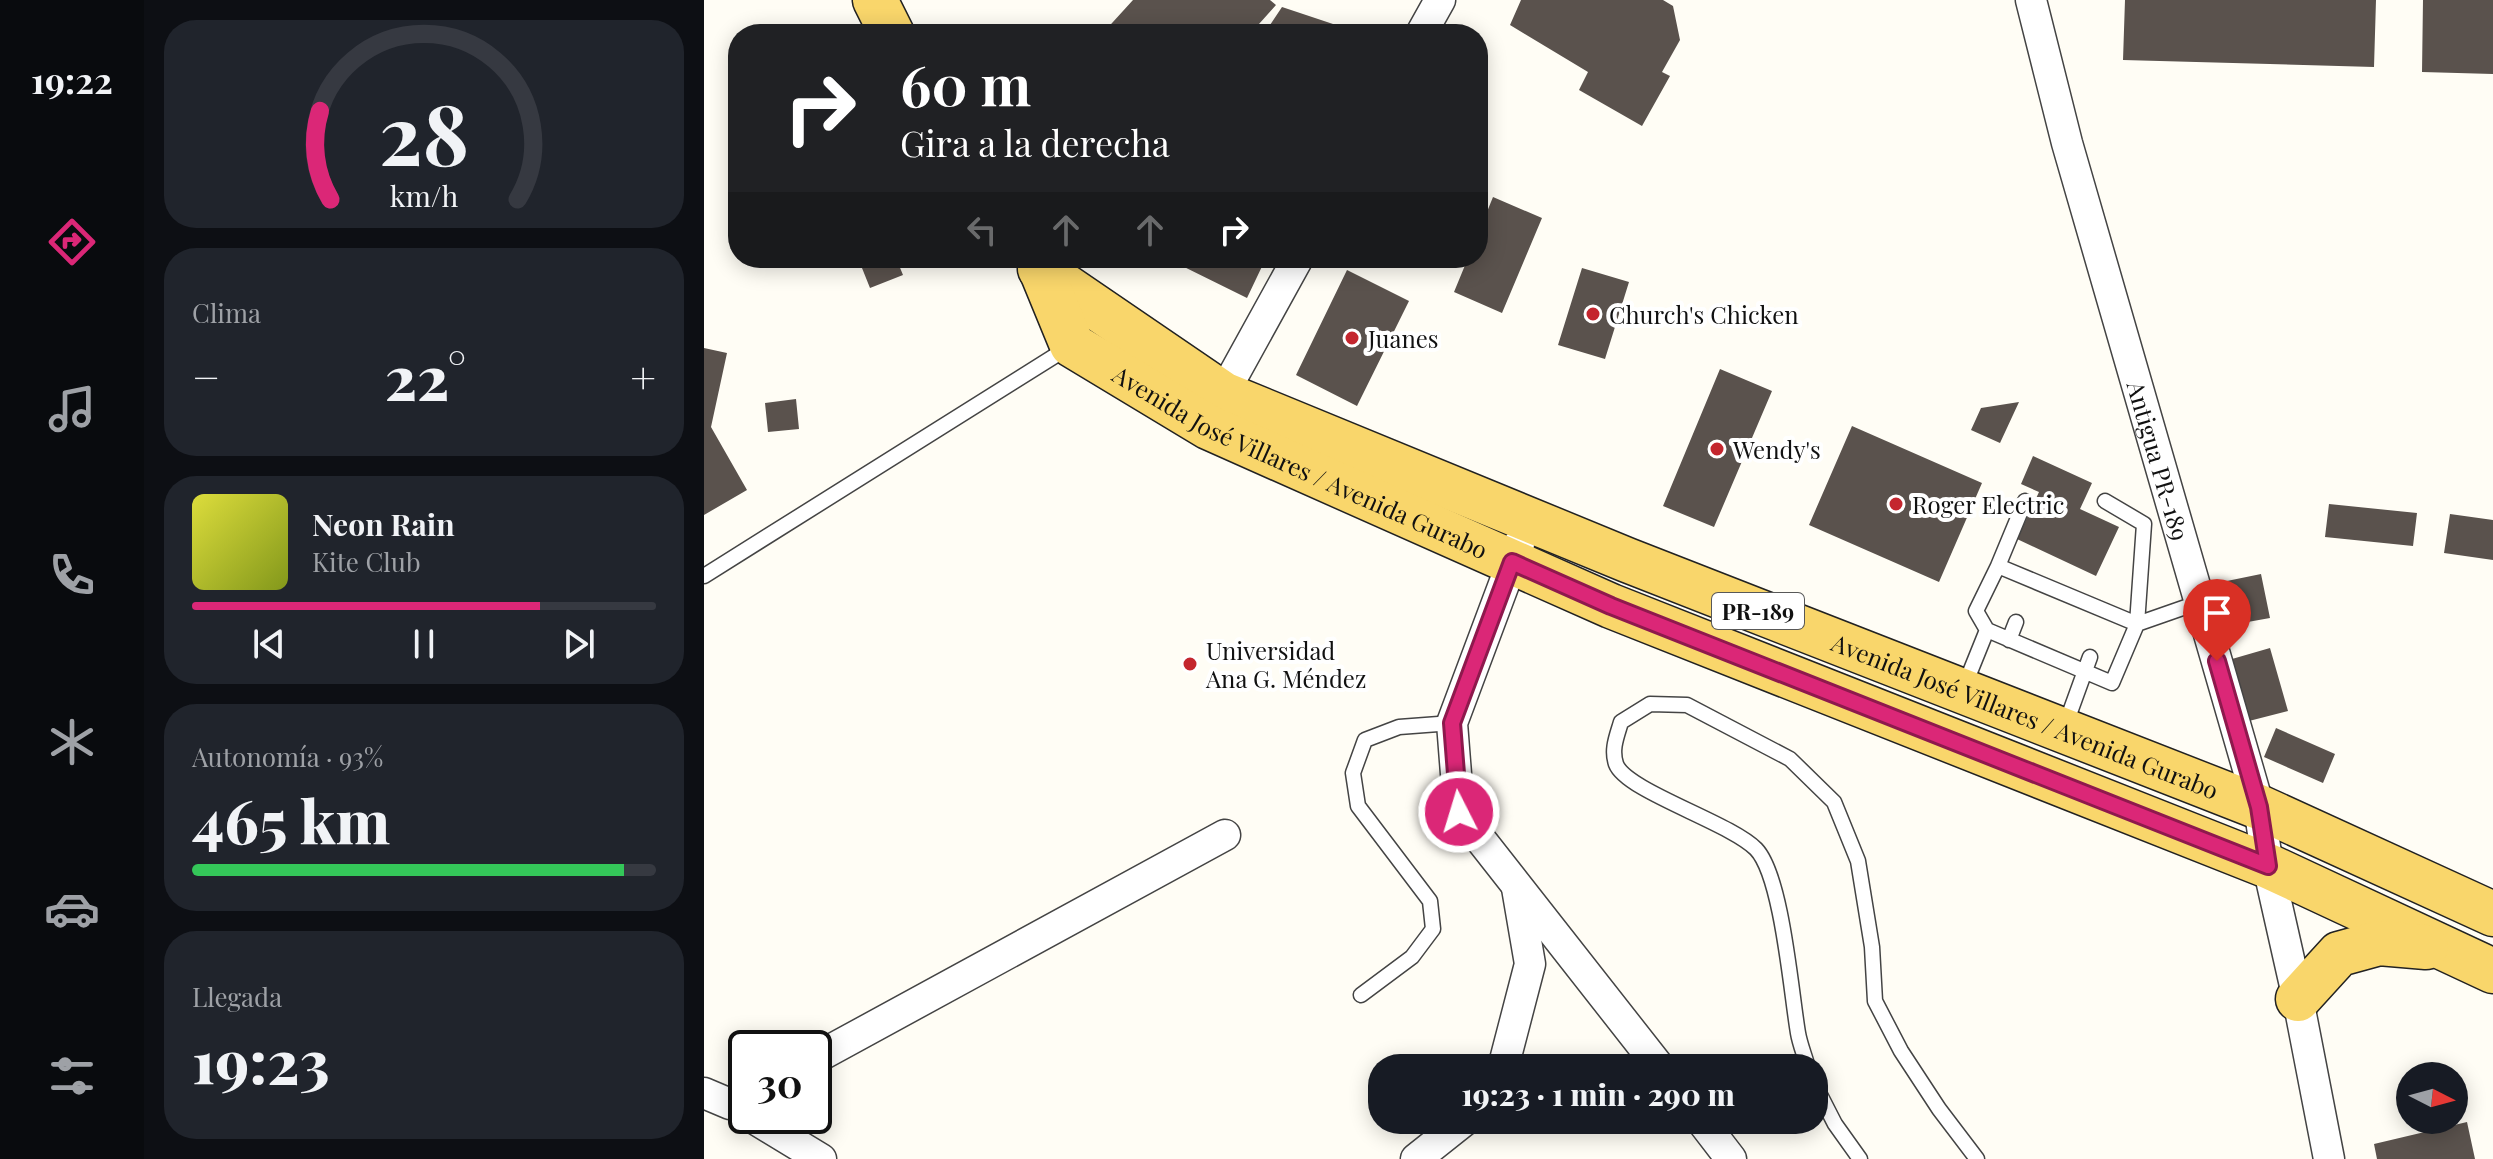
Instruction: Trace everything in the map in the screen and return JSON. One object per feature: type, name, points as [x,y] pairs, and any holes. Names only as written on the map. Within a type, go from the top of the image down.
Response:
[{"type":"main road","points":[[875,0],[887,24]]},
{"type":"main road","name":"Avenida José Villares / Avenida Gurabo","points":[[1037,268],[1072,345],[1208,427],[1611,606],[2268,866],[2493,971]]},
{"type":"main road","name":"Avenida José Villares / Avenida Gurabo","points":[[1040,268],[1223,394],[1528,520],[2259,807],[2493,914]]},
{"type":"main road","points":[[2298,999],[2339,954],[2379,943],[2445,948]]},
{"type":"street","points":[[1427,24],[1440,0]]},
{"type":"street","name":"Antigua PR-189","points":[[2031,0],[2067,143],[2259,807],[2268,866],[2329,1159]]},
{"type":"street","points":[[1223,394],[1292,268]]},
{"type":"street","points":[[1528,520],[1452,723],[1459,812],[1649,1054]]},
{"type":"street","points":[[832,1049],[1225,835]]},
{"type":"street","points":[[1507,1054],[1530,964],[1517,886]]},
{"type":"street","points":[[782,1134],[821,1159]]},
{"type":"street","points":[[1416,1159],[1447,1134]]},
{"type":"street","points":[[1712,1134],[1731,1159]]},
{"type":"lane","points":[[704,576],[1072,345]]},
{"type":"lane","points":[[2025,501],[1976,611],[1987,630],[2112,683],[2137,624],[2144,524],[2105,501]]},
{"type":"lane","points":[[1998,566],[2030,587],[2105,618],[2137,624],[2200,602]]},
{"type":"lane","points":[[2009,640],[2016,622]]},
{"type":"lane","points":[[1962,691],[1987,630]]},
{"type":"lane","points":[[2046,655],[2052,640]]},
{"type":"lane","points":[[2063,730],[2090,657]]},
{"type":"lane","points":[[1804,1054],[1776,893],[1769,869],[1758,852],[1739,835],[1639,786],[1617,767],[1613,750],[1621,722],[1650,704],[1687,705],[1777,752],[1790,759],[1834,802],[1858,861],[1872,947],[1875,1001],[1901,1051],[1977,1159]]},
{"type":"lane","points":[[1361,995],[1412,957],[1433,929],[1430,901],[1358,806],[1353,773],[1365,740],[1399,727],[1452,723]]},
{"type":"lane","points":[[1828,1110],[1860,1159]]},
{"type":"building","points":[[1133,0],[1270,0],[1276,5],[1259,24],[1111,24]]},
{"type":"building","points":[[1521,0],[1663,0],[1673,6],[1680,40],[1662,72],[1670,76],[1642,126],[1579,90],[1588,72],[1510,25]]},
{"type":"building","points":[[2125,0],[2376,0],[2374,67],[2123,60]]},
{"type":"building","points":[[2423,0],[2493,0],[2493,74],[2422,72]]},
{"type":"building","points":[[1282,7],[1333,24],[1271,24]]},
{"type":"building","points":[[1493,197],[1542,218],[1502,313],[1454,292],[1464,268],[1488,268],[1488,209]]},
{"type":"building","points":[[862,268],[900,268],[903,275],[870,288]]},
{"type":"building","points":[[1186,268],[1261,268],[1247,298]]},
{"type":"building","name":"Church's Chicken","points":[[1582,268],[1629,282],[1605,359],[1558,345]]},
{"type":"building","name":"Juanes","points":[[1347,270],[1409,301],[1357,406],[1296,375]]},
{"type":"building","points":[[704,348],[727,353],[711,427],[747,490],[704,515]]},
{"type":"building","name":"Wendy's","points":[[1720,369],[1772,391],[1714,527],[1663,506]]},
{"type":"building","points":[[796,399],[799,429],[768,432],[765,403]]},
{"type":"building","points":[[2019,402],[2000,443],[1971,430],[1981,408]]},
{"type":"building","name":"Roger Electric","points":[[1852,426],[1982,483],[1939,582],[1809,525]]},
{"type":"building","points":[[2033,456],[2092,483],[2080,509],[2119,527],[2096,576],[2017,539],[2039,492],[2021,484]]},
{"type":"building","points":[[2329,504],[2417,513],[2413,546],[2325,537]]},
{"type":"building","points":[[2450,514],[2493,520],[2493,560],[2444,553]]},
{"type":"building","points":[[2261,574],[2270,618],[2231,625],[2222,582]]},
{"type":"building","points":[[2270,648],[2288,711],[2249,721],[2232,659]]},
{"type":"building","points":[[2276,728],[2335,754],[2323,783],[2264,757]]},
{"type":"building","points":[[2468,1127],[2475,1159],[2377,1159],[2374,1144],[2416,1134],[2468,1134]]},
{"type":"place","name":"Church's Chicken","points":[[1593,314]]},
{"type":"place","name":"Juanes","points":[[1352,338]]},
{"type":"place","name":"Wendy's","points":[[1717,449]]},
{"type":"place","name":"Roger Electric","points":[[1896,504]]},
{"type":"place","name":"Universidad Ana G. Méndez","points":[[1190,664]]},
{"type":"route","points":[[1459,812],[1452,723],[1512,562],[1611,606],[2268,866],[2259,807],[2217,661]]}]
